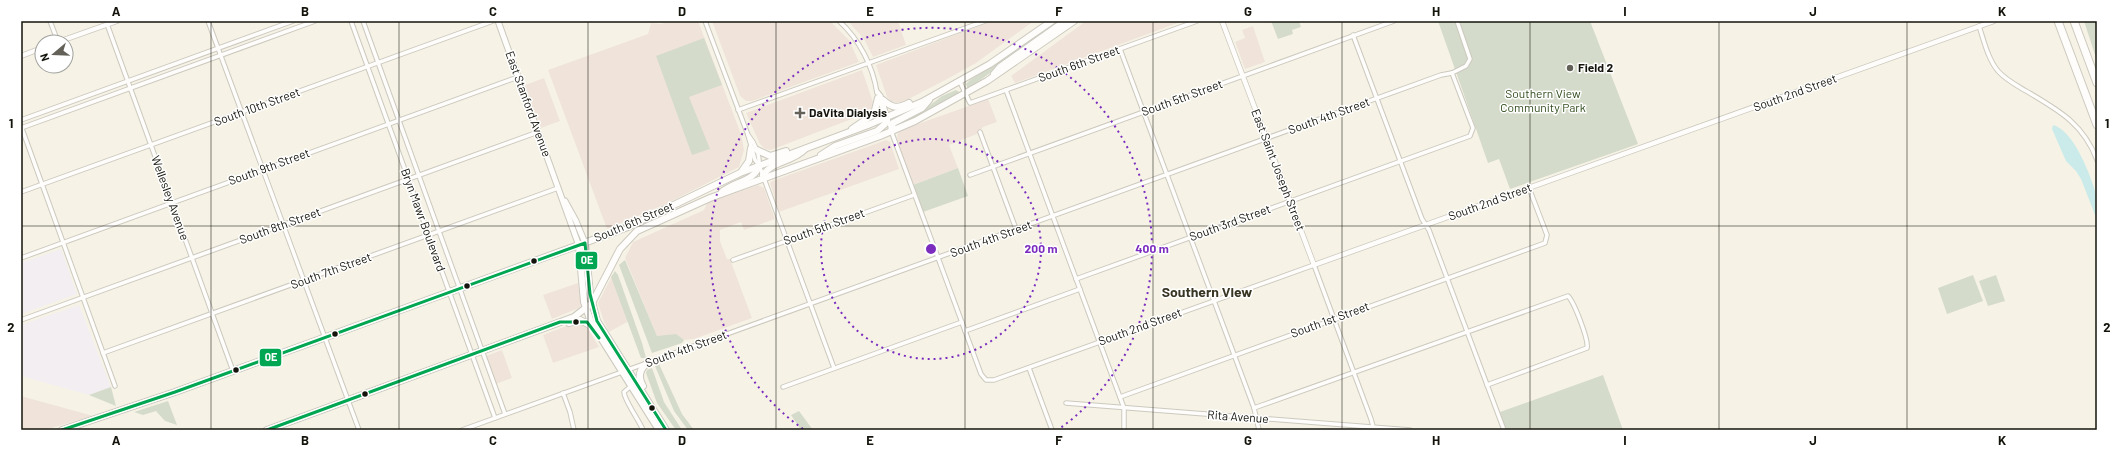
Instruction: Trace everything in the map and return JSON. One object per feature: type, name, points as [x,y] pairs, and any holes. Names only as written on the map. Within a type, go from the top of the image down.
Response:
[{"type":"highway","points":[[2058,21],[2097,125]]},
{"type":"highway","points":[[2074,21],[2097,83]]},
{"type":"main road","name":"East Stanford Avenue","points":[[498,21],[578,246],[586,309],[593,328],[659,430]]},
{"type":"main road","points":[[1028,38],[1046,21]]},
{"type":"main road","points":[[1028,38],[1052,21]]},
{"type":"main road","points":[[988,81],[1000,67],[1065,21]]},
{"type":"main road","points":[[966,94],[988,81],[1074,21]]},
{"type":"main road","name":"South 6th Street","points":[[62,430],[71,429],[233,371],[628,227],[740,173],[887,118],[932,97],[960,82],[1028,38]]},
{"type":"main road","name":"South 6th Street","points":[[592,303],[625,242],[637,231],[763,177],[809,162],[891,131],[966,94]]},
{"type":"main road","points":[[844,134],[871,118],[877,107],[879,96],[892,107],[897,108],[924,97],[932,97]]},
{"type":"main road","points":[[891,131],[893,123],[922,108],[932,97]]},
{"type":"main road","points":[[809,162],[835,146],[877,131],[885,124],[887,118]]},
{"type":"main road","points":[[740,173],[749,161],[754,149],[770,156],[811,142],[824,141]]},
{"type":"main road","points":[[763,177],[770,167],[800,154],[806,148]]},
{"type":"main road","points":[[720,195],[734,183],[754,175],[759,165]]},
{"type":"main road","name":"East Stanford Avenue","points":[[558,188],[576,221],[585,243],[592,303],[601,328],[666,430]]},
{"type":"main road","points":[[267,430],[560,322],[586,309],[592,303]]},
{"type":"main road","points":[[560,322],[571,323],[580,320],[593,328]]},
{"type":"main road","points":[[649,362],[642,368],[640,378],[656,407],[656,414]]},
{"type":"street","points":[[50,21],[55,34]]},
{"type":"street","points":[[74,36],[116,21]]},
{"type":"street","points":[[208,21],[302,281],[359,430]]},
{"type":"street","points":[[21,120],[293,21]]},
{"type":"street","points":[[115,386],[21,127],[315,21]]},
{"type":"street","name":"Bryn Mawr Boulevard","points":[[351,21],[495,418]]},
{"type":"street","name":"Bryn Mawr Boulevard","points":[[363,21],[505,414]]},
{"type":"street","name":"South 10th Street","points":[[21,192],[493,21]]},
{"type":"street","points":[[705,21],[754,149],[834,368]]},
{"type":"street","points":[[839,21],[857,41],[868,63],[914,194],[966,331],[1080,289]]},
{"type":"street","points":[[738,110],[985,21]]},
{"type":"street","name":"South 6th Street","points":[[966,94],[970,103],[1197,21]]},
{"type":"street","name":"East Saint Joseph Street","points":[[1222,21],[1374,428]]},
{"type":"street","name":"South 5th Street","points":[[970,175],[1394,21]]},
{"type":"street","name":"South 4th Street","points":[[462,430],[1166,174],[1447,73],[1452,73],[1466,66],[1470,59],[1457,21]]},
{"type":"street","points":[[1977,21],[1990,59],[1999,72],[2012,83],[2072,120],[2086,136],[2097,160]]},
{"type":"street","name":"South 2nd Street","points":[[966,331],[981,374],[986,380],[994,380],[1994,21]]},
{"type":"street","name":"Wellesley Avenue","points":[[107,24],[233,371]]},
{"type":"street","points":[[1354,35],[1400,161],[1425,225],[1429,230],[1504,430]]},
{"type":"street","points":[[1120,49],[1254,408],[1258,430]]},
{"type":"street","points":[[21,56],[34,51]]},
{"type":"street","name":"South 3rd Street","points":[[1076,279],[1470,136],[1473,133],[1473,128],[1452,73]]},
{"type":"street","name":"South 9th Street","points":[[21,258],[518,76]]},
{"type":"street","points":[[960,82],[966,94]]},
{"type":"street","points":[[1006,90],[1124,408],[1124,430]]},
{"type":"street","name":"South 8th Street","points":[[21,320],[538,132]]},
{"type":"street","points":[[980,132],[1016,229]]},
{"type":"street","points":[[748,135],[760,158],[759,165]]},
{"type":"street","name":"South 7th Street","points":[[103,354],[558,188]]},
{"type":"street","name":"South 1st Street","points":[[1120,397],[1541,244],[1546,241],[1547,235],[1529,188]]},
{"type":"street","name":"South 5th Street","points":[[733,260],[914,194]]},
{"type":"street","points":[[1254,408],[1568,296],[1574,306],[1586,336],[1588,348],[1487,385]]},
{"type":"street","points":[[783,387],[962,322]]},
{"type":"street","points":[[1028,368],[1052,430]]},
{"type":"street","points":[[631,386],[624,392],[624,396],[643,430]]},
{"type":"street","points":[[563,394],[570,412],[574,430]]},
{"type":"street","name":"Rita Avenue","points":[[1066,404],[1410,430]]},
{"type":"shaded area","points":[[670,21],[698,21],[741,134],[744,150],[739,167],[666,204],[607,229],[548,70],[648,34],[651,23],[661,24]]},
{"type":"shaded area","points":[[712,21],[830,21],[849,40],[859,62],[752,101],[746,101],[740,96]]},
{"type":"shaded area","points":[[848,21],[898,21],[906,45],[873,57],[864,39]]},
{"type":"shaded area","points":[[992,21],[1034,21],[976,63],[901,103],[891,101],[887,97],[876,65]]},
{"type":"shaded area","points":[[1086,21],[1183,21],[1015,83],[1011,76]]},
{"type":"shaded area","points":[[1253,26],[1265,62],[1245,69],[1235,42],[1245,38],[1242,30]]},
{"type":"shaded area","points":[[862,70],[873,102],[870,112],[771,150],[765,149],[760,144],[746,113]]},
{"type":"shaded area","points":[[544,78],[560,121],[541,128],[525,85]]},
{"type":"shaded area","points":[[988,99],[997,122],[983,127],[977,134],[949,145],[958,168],[913,185],[901,152],[897,137],[898,133],[904,129]]},
{"type":"shaded area","points":[[886,140],[890,142],[899,169],[779,212],[770,183],[772,181]]},
{"type":"shaded area","points":[[758,185],[764,188],[775,219],[744,230],[741,222],[720,230],[720,241],[727,259],[730,259],[752,318],[694,339],[681,340],[657,336],[625,258],[633,242],[704,210],[707,203]]},
{"type":"shaded area","points":[[61,249],[77,294],[21,314],[21,263]]},
{"type":"shaded area","points":[[612,276],[629,321],[609,332],[598,303]]},
{"type":"shaded area","points":[[578,283],[581,305],[579,308],[552,319],[543,295]]},
{"type":"shaded area","points":[[79,305],[111,387],[89,395],[21,376],[21,325]]},
{"type":"shaded area","points":[[574,323],[587,327],[599,347],[553,363],[543,335]]},
{"type":"shaded area","points":[[502,350],[512,378],[496,384],[486,356]]},
{"type":"shaded area","points":[[21,396],[92,416],[45,430],[21,430]]},
{"type":"green space","points":[[1058,21],[1061,21],[968,89],[966,84],[970,80],[1012,54]]},
{"type":"green space","points":[[1271,21],[1299,21],[1301,27],[1292,30],[1293,34],[1278,39]]},
{"type":"green space","name":"Southern View Community Park","points":[[1438,21],[1590,21],[1638,144],[1510,189],[1499,159],[1488,163]]},
{"type":"green space","points":[[2084,21],[2097,21],[2097,61]]},
{"type":"green space","points":[[704,38],[722,85],[689,97],[710,149],[692,155],[656,56]]},
{"type":"green space","points":[[956,90],[961,93],[906,122],[896,124],[929,106],[942,96]]},
{"type":"green space","points":[[958,168],[968,196],[923,212],[913,185]]},
{"type":"green space","points":[[625,260],[657,336],[676,334],[684,340],[682,343],[652,353],[619,265]]},
{"type":"green space","points":[[615,271],[618,275],[646,358],[641,358],[611,277]]},
{"type":"green space","points":[[1973,275],[1983,301],[1947,314],[1938,288]]},
{"type":"green space","points":[[1996,275],[2005,301],[1988,306],[1979,281]]},
{"type":"green space","points":[[659,364],[682,414],[694,430],[688,430],[674,411],[655,366]]},
{"type":"green space","points":[[652,368],[664,402],[682,430],[676,430],[657,403],[646,373],[647,370]]},
{"type":"green space","points":[[1603,375],[1623,430],[1506,430],[1500,412]]},
{"type":"green space","points":[[111,387],[116,406],[89,395]]},
{"type":"green space","points":[[168,401],[177,425],[165,421],[156,411],[143,415],[134,412]]},
{"type":"green space","points":[[799,411],[813,430],[801,430],[791,415]]},
{"type":"water","points":[[2053,125],[2061,129],[2068,136],[2081,156],[2097,198],[2097,220],[2081,179],[2076,171],[2066,161],[2052,129]]},
{"type":"transit line","name":"0E","points":[[62,430],[175,392],[585,243],[590,294],[597,321],[666,430]]},
{"type":"transit line","name":"0E","points":[[267,430],[560,322],[587,322],[599,338]]},
{"type":"place","name":"Field 2","points":[[1570,68]]},
{"type":"place","name":"DaVita Dialysis","points":[[800,113]]},
{"type":"district","name":"Southern View","points":[[1207,292]]}]
